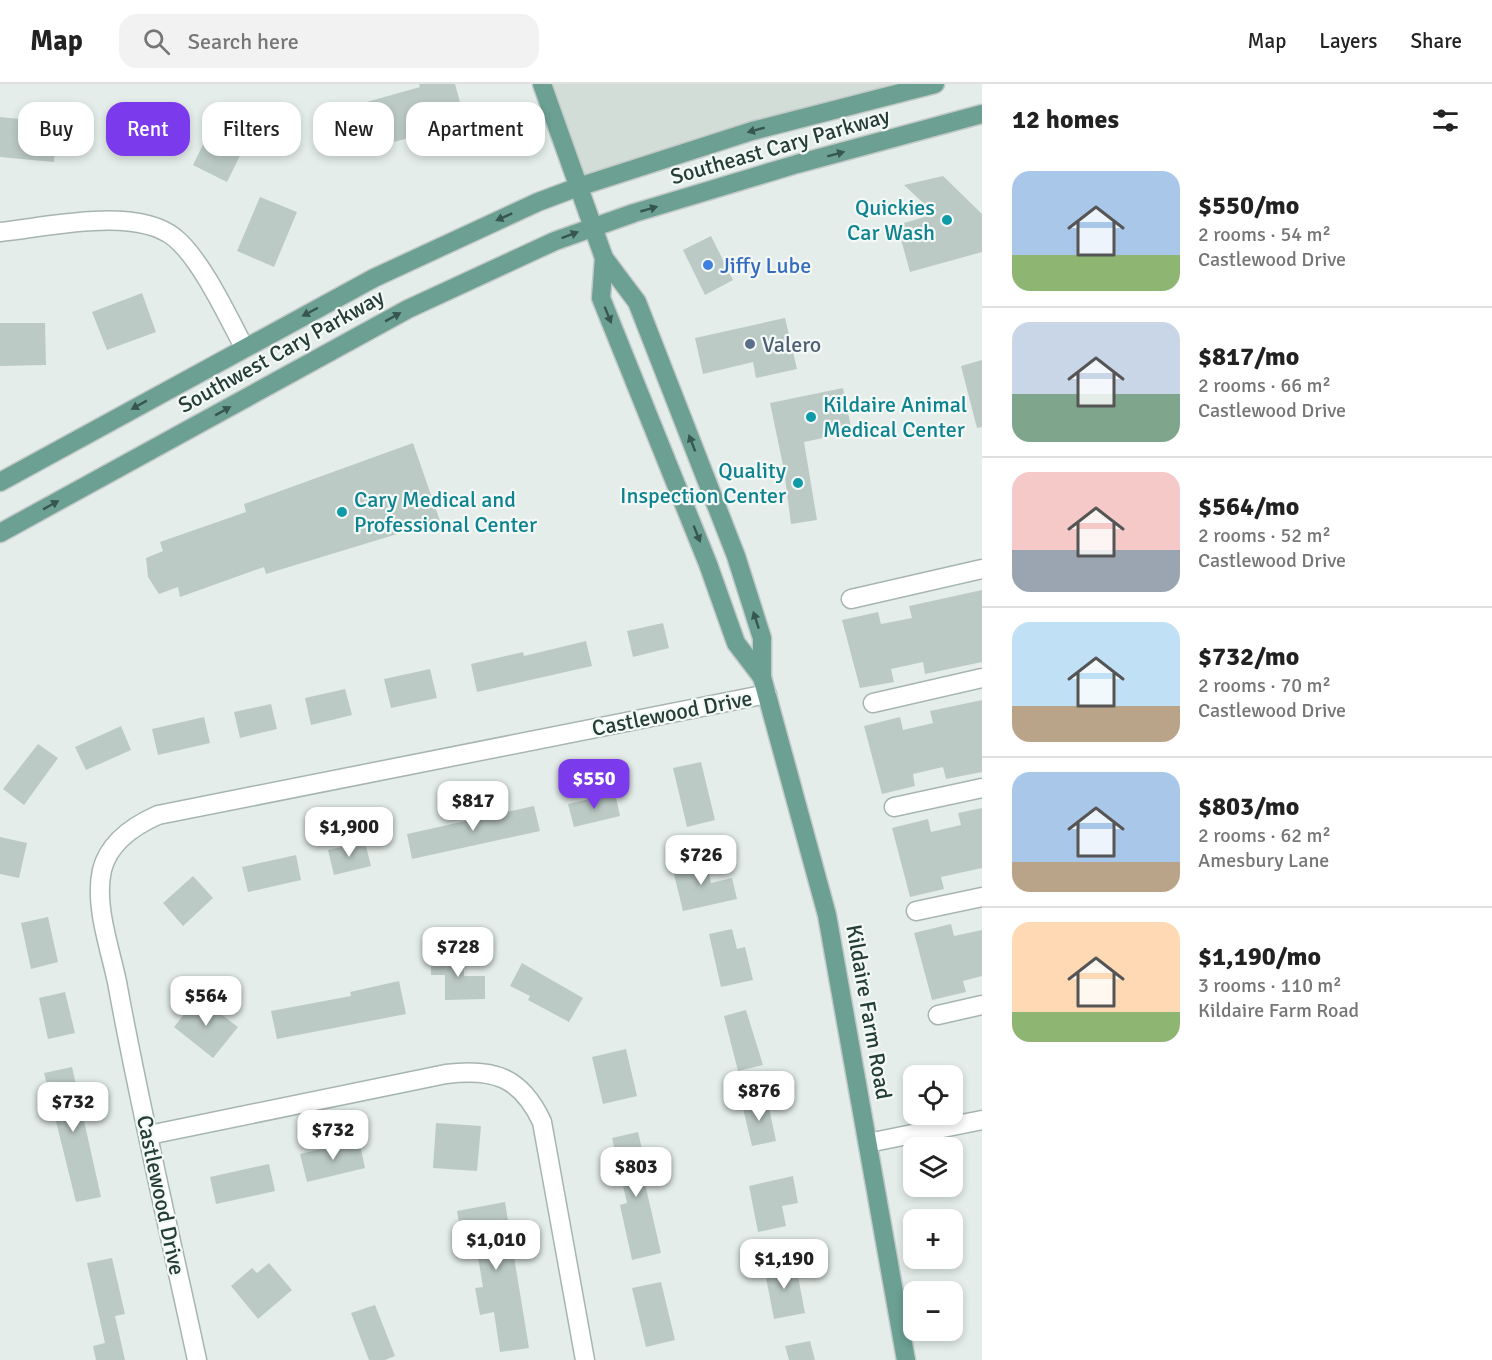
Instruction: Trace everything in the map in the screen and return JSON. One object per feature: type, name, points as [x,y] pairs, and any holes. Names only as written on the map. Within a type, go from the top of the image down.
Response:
[{"type":"main road","name":"Kildaire Farm Road","points":[[542,84],[604,258],[637,302],[727,534],[762,638],[764,686],[827,915],[906,1360]]},
{"type":"main road","name":"Southeast Cary Parkway","points":[[578,187],[752,132],[935,84]]},
{"type":"main road","name":"Southeast Cary Parkway","points":[[593,227],[797,164],[982,114]]},
{"type":"main road","name":"Southwest Cary Parkway","points":[[0,482],[374,278],[501,218],[578,187]]},
{"type":"main road","name":"Southwest Cary Parkway","points":[[0,533],[408,309],[555,241],[593,227]]},
{"type":"main road","name":"Kildaire Farm Road","points":[[604,258],[601,298],[708,564],[736,643],[764,686]]},
{"type":"street","points":[[0,232],[126,219],[165,231],[191,256],[244,347]]},
{"type":"street","points":[[851,598],[982,569]]},
{"type":"street","points":[[873,703],[982,678]]},
{"type":"street","name":"Castlewood Drive","points":[[197,1360],[100,891],[103,870],[113,846],[140,823],[170,813],[764,686]]},
{"type":"street","points":[[894,807],[982,788]]},
{"type":"street","points":[[916,911],[982,897]]},
{"type":"street","points":[[938,1015],[982,1005]]},
{"type":"street","points":[[149,1135],[446,1074],[484,1072],[503,1077],[527,1095],[542,1122],[585,1360]]},
{"type":"street","points":[[868,1143],[982,1120]]},
{"type":"shaded area","points":[[542,84],[935,84],[578,187]]},
{"type":"building","points":[[419,84],[455,84],[460,102],[406,102],[406,139],[394,142],[394,102],[367,102],[420,87]]},
{"type":"building","points":[[0,117],[18,119],[18,156],[54,156],[54,162],[0,157]]},
{"type":"building","points":[[202,147],[202,156],[240,156],[227,182],[193,165]]},
{"type":"building","name":"Quickies Car Wash","points":[[943,176],[982,214],[982,252],[910,272],[897,225],[935,214],[904,185]]},
{"type":"building","points":[[260,197],[297,212],[274,267],[237,251]]},
{"type":"building","name":"Jiffy Lube","points":[[711,236],[733,280],[705,295],[683,250]]},
{"type":"building","points":[[142,293],[156,332],[107,350],[92,312]]},
{"type":"building","points":[[785,318],[797,369],[756,378],[753,362],[703,374],[695,338]]},
{"type":"building","points":[[0,323],[45,323],[46,365],[0,366]]},
{"type":"building","points":[[982,360],[982,427],[977,428],[961,366]]},
{"type":"building","name":"Kildaire Animal Medical Center","points":[[843,388],[852,432],[804,442],[817,520],[791,524],[784,470],[770,403]]},
{"type":"building","name":"Cary Medical and Professional Center","points":[[413,443],[440,521],[266,574],[264,567],[180,597],[178,587],[159,594],[148,577],[146,558],[163,551],[160,542],[246,512],[244,504]]},
{"type":"building","points":[[982,590],[982,662],[925,674],[923,662],[891,669],[894,682],[860,688],[842,620],[878,612],[881,624],[912,618],[909,606]]},
{"type":"building","points":[[663,623],[669,648],[633,657],[627,631]]},
{"type":"building","points":[[586,641],[592,666],[477,692],[471,664],[523,652],[524,656]]},
{"type":"building","points":[[430,669],[437,698],[391,708],[384,679]]},
{"type":"building","points":[[345,689],[352,715],[311,725],[305,698]]},
{"type":"building","points":[[982,700],[982,772],[946,779],[943,767],[913,774],[915,786],[882,794],[864,726],[900,717],[903,730],[933,723],[930,711]]},
{"type":"building","points":[[271,704],[277,729],[240,738],[234,712]]},
{"type":"building","points":[[204,717],[210,743],[158,755],[152,729]]},
{"type":"building","points":[[121,726],[131,750],[86,770],[75,747]]},
{"type":"building","points":[[38,744],[58,758],[24,805],[3,789]]},
{"type":"building","points":[[701,762],[715,820],[687,827],[673,768]]},
{"type":"building","points":[[615,793],[620,816],[574,827],[568,804]]},
{"type":"building","points":[[534,806],[540,831],[412,859],[407,834]]},
{"type":"building","points":[[982,808],[982,868],[941,877],[944,889],[910,897],[892,828],[928,819],[931,832],[961,825],[958,813]]},
{"type":"building","points":[[0,837],[27,843],[19,878],[0,874]]},
{"type":"building","points":[[365,842],[371,866],[334,875],[328,850]]},
{"type":"building","points":[[296,855],[301,880],[248,892],[242,867]]},
{"type":"building","points":[[706,860],[711,883],[732,878],[737,899],[683,911],[672,866]]},
{"type":"building","points":[[193,876],[213,898],[183,926],[163,903]]},
{"type":"building","points":[[48,917],[58,962],[31,969],[21,923]]},
{"type":"building","points":[[951,924],[954,936],[982,930],[982,976],[963,981],[966,992],[932,1000],[914,933]]},
{"type":"building","points":[[732,929],[737,949],[745,947],[753,980],[721,987],[709,934]]},
{"type":"building","points":[[431,955],[463,955],[464,976],[485,976],[485,999],[445,1000],[445,975],[431,975]]},
{"type":"building","points":[[522,963],[583,998],[569,1022],[528,1000],[530,996],[510,986]]},
{"type":"building","points":[[399,981],[406,1014],[277,1039],[271,1011],[351,996],[350,992]]},
{"type":"building","points":[[65,992],[75,1033],[48,1039],[39,998]]},
{"type":"building","points":[[198,997],[238,1027],[213,1058],[174,1027]]},
{"type":"building","points":[[746,1010],[763,1065],[738,1071],[724,1016]]},
{"type":"building","points":[[626,1049],[637,1096],[603,1104],[592,1057]]},
{"type":"building","points":[[72,1067],[101,1197],[76,1202],[44,1073]]},
{"type":"building","points":[[767,1098],[776,1141],[752,1146],[742,1104]]},
{"type":"building","points":[[436,1123],[481,1126],[477,1171],[433,1168]]},
{"type":"building","points":[[638,1132],[648,1174],[643,1175],[661,1253],[632,1260],[620,1205],[627,1203],[612,1138]]},
{"type":"building","points":[[359,1140],[365,1168],[307,1182],[300,1154]]},
{"type":"building","points":[[269,1164],[275,1191],[216,1204],[210,1177]]},
{"type":"building","points":[[793,1176],[798,1203],[782,1206],[786,1226],[758,1232],[749,1186]]},
{"type":"building","points":[[505,1202],[529,1348],[500,1352],[494,1312],[480,1315],[475,1288],[483,1287],[478,1257],[465,1259],[457,1211]]},
{"type":"building","points":[[112,1258],[125,1314],[115,1316],[125,1360],[96,1360],[93,1346],[105,1343],[87,1263]]},
{"type":"building","points":[[795,1261],[805,1313],[774,1319],[764,1267]]},
{"type":"building","points":[[269,1263],[292,1290],[258,1319],[231,1286],[252,1268],[257,1273]]},
{"type":"building","points":[[661,1282],[675,1340],[646,1347],[632,1288]]},
{"type":"building","points":[[375,1305],[395,1356],[385,1360],[369,1360],[351,1313]]},
{"type":"building","points":[[810,1341],[815,1360],[789,1360],[785,1346]]},
{"type":"place","name":"Quickies Car Wash","points":[[947,220]]},
{"type":"place","name":"Jiffy Lube","points":[[708,265]]},
{"type":"place","name":"Valero","points":[[750,344]]},
{"type":"place","name":"Kildaire Animal Medical Center","points":[[811,417]]},
{"type":"place","name":"Quality Inspection Center","points":[[798,483]]},
{"type":"place","name":"Cary Medical and Professional Center","points":[[342,512]]}]
